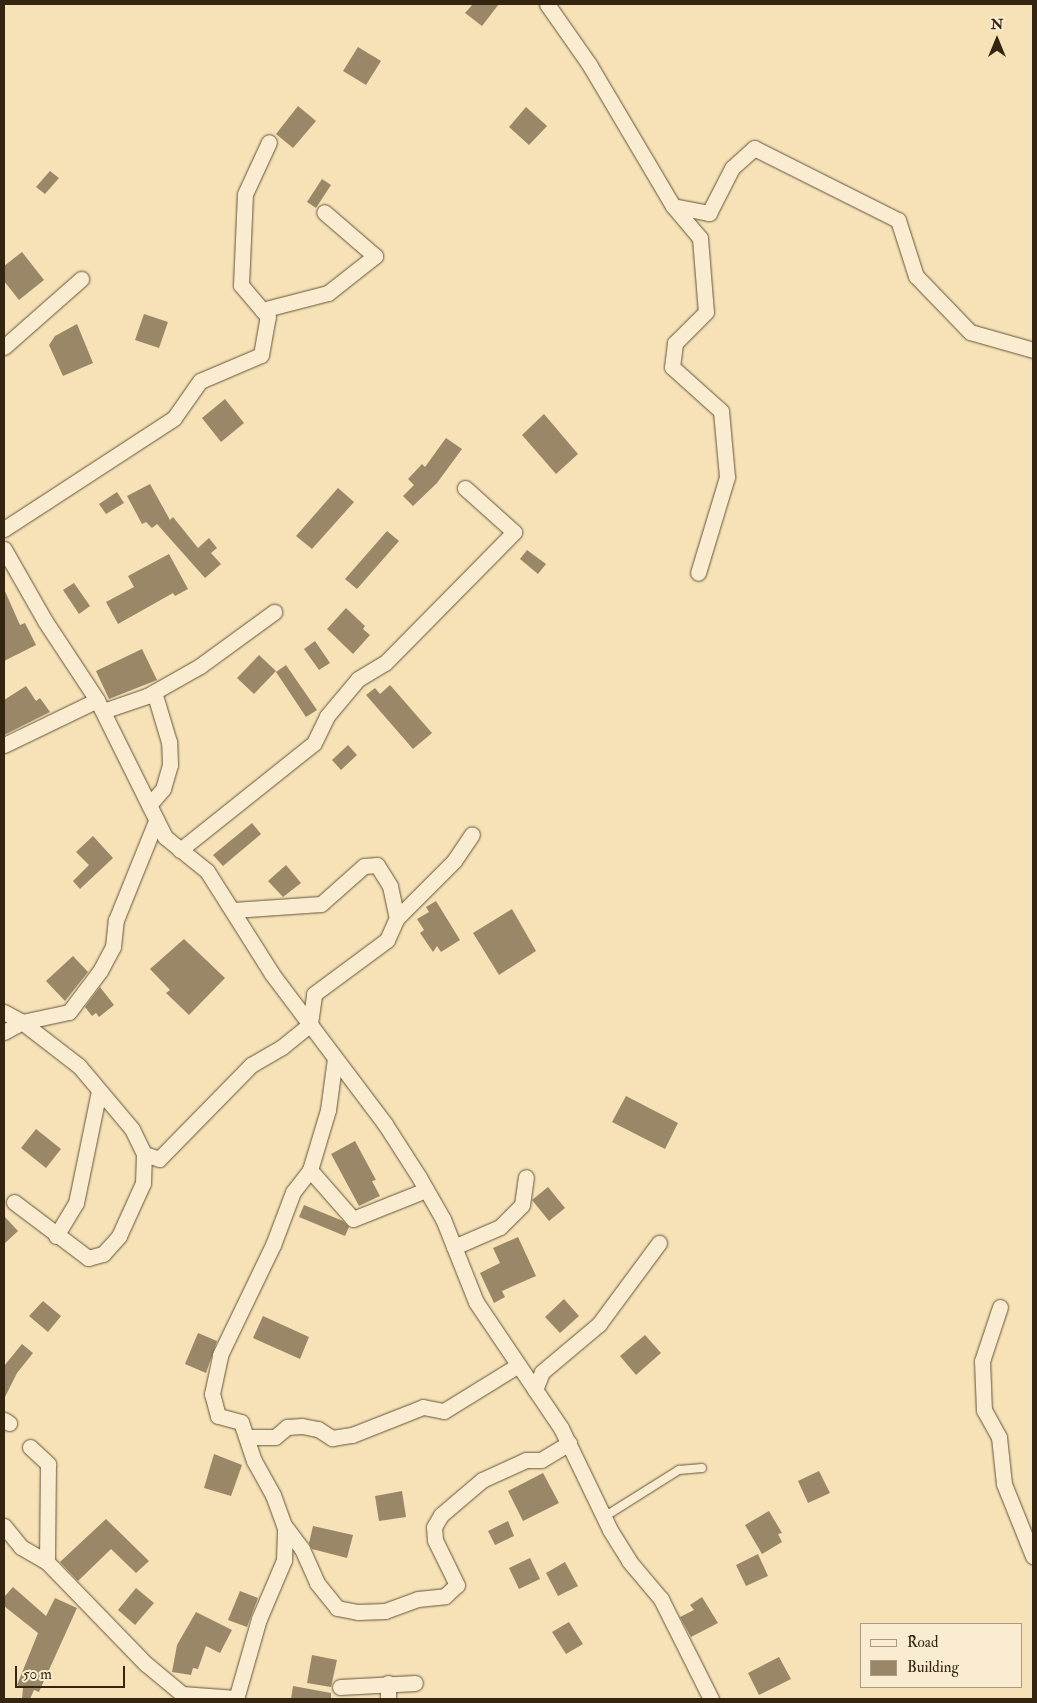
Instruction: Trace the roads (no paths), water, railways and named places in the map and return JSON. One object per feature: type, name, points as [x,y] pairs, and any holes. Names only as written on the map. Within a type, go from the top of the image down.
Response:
[{"type":"street","points":[[547,4],[590,64],[673,206],[700,238],[706,312],[675,343],[672,366],[721,411],[727,478],[698,573]]},
{"type":"street","points":[[4,529],[174,418],[200,381],[261,355],[268,317],[241,285],[246,194],[269,142]]},
{"type":"street","points":[[673,206],[709,213],[732,168],[754,148],[898,220],[916,276],[970,332],[1033,350]]},
{"type":"street","points":[[262,310],[328,293],[375,256],[324,212]]},
{"type":"street","points":[[4,347],[81,279]]},
{"type":"street","points":[[180,850],[314,743],[327,716],[358,678],[386,663],[514,532],[465,488]]},
{"type":"street","points":[[4,549],[45,621],[100,705],[165,837],[207,871],[272,974],[384,1124],[426,1190],[443,1219],[476,1302],[569,1443],[604,1517],[629,1561],[661,1599],[711,1699]]},
{"type":"street","points":[[4,745],[100,705],[154,692],[200,666],[274,612]]},
{"type":"street","points":[[148,805],[163,789],[170,765],[169,742],[154,692]]},
{"type":"street","points":[[4,1032],[22,1022],[69,1012],[100,971],[113,948],[116,920],[156,821]]},
{"type":"street","points":[[144,1154],[159,1159],[251,1065],[282,1047],[310,1024],[314,994],[387,940],[397,918],[454,861],[472,834]]},
{"type":"street","points":[[233,910],[320,904],[364,866],[377,865],[390,886],[397,918]]},
{"type":"street","points":[[4,1012],[22,1022],[79,1066],[132,1129],[144,1154],[143,1183],[120,1236],[104,1254],[88,1258],[56,1236],[14,1202]]},
{"type":"street","points":[[335,1058],[328,1110],[310,1170],[293,1192],[273,1245],[220,1355],[212,1394],[218,1416],[241,1422],[248,1437],[254,1462],[273,1495],[284,1525],[302,1549],[317,1583],[337,1608],[358,1612],[385,1611],[418,1599],[445,1596],[457,1585],[435,1540],[434,1527],[441,1514],[482,1480],[526,1460],[541,1460],[569,1443]]},
{"type":"street","points":[[56,1236],[76,1204],[99,1091]]},
{"type":"street","points":[[310,1170],[352,1219],[426,1190]]},
{"type":"street","points":[[454,1247],[500,1227],[522,1206],[526,1177]]},
{"type":"street","points":[[535,1390],[542,1372],[599,1324],[659,1243]]},
{"type":"street","points":[[1000,1307],[982,1361],[984,1410],[999,1437],[1004,1484],[1033,1556]]},
{"type":"street","points":[[248,1437],[275,1437],[287,1427],[302,1426],[318,1429],[332,1438],[352,1435],[423,1408],[444,1411],[517,1366]]},
{"type":"street","points":[[30,1447],[48,1464],[47,1562]]},
{"type":"street","points":[[4,1526],[21,1547],[47,1562],[146,1664],[182,1694],[236,1699],[259,1619],[284,1560],[284,1525]]},
{"type":"street","points":[[340,1687],[414,1683]]},
{"type":"street","points":[[388,1684],[388,1699]]},
{"type":"lane","points":[[604,1517],[679,1470],[702,1468]]}]
